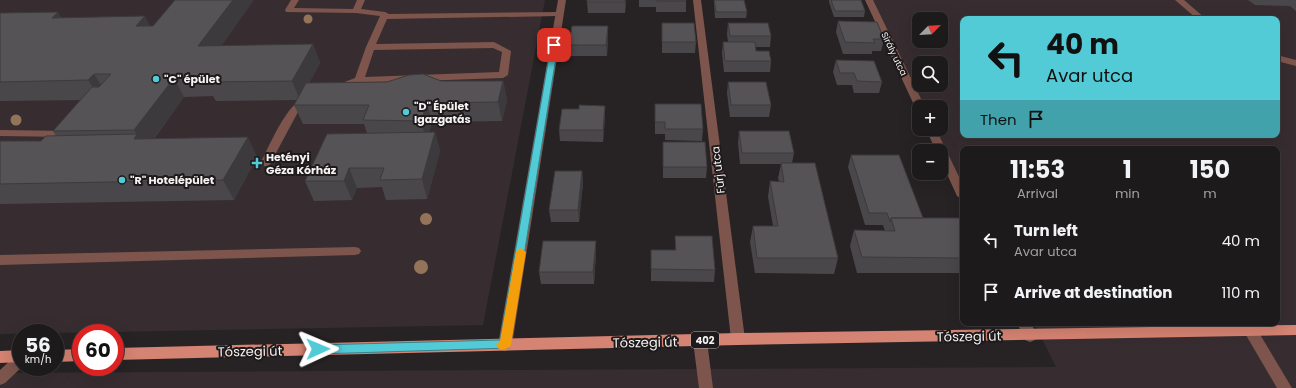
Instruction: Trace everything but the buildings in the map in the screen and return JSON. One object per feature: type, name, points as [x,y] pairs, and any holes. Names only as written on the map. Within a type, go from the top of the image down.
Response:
[{"type":"main road","name":"Tószegi út","points":[[124,354],[738,339],[1030,336],[1296,330]]},
{"type":"main road","points":[[0,357],[12,358]]},
{"type":"street","points":[[296,0],[289,10],[356,10],[385,14],[384,17]]},
{"type":"street","points":[[356,10],[361,0]]},
{"type":"street","points":[[505,345],[562,0]]},
{"type":"street","name":"Fürj utca","points":[[697,0],[738,339]]},
{"type":"street","name":"Sirály utca","points":[[869,0],[917,100]]},
{"type":"street","points":[[1180,0],[1199,16]]},
{"type":"street","points":[[384,17],[559,14]]},
{"type":"street","points":[[359,80],[370,47],[384,17]]},
{"type":"street","points":[[330,90],[359,80],[503,75],[507,50],[494,45],[370,47]]},
{"type":"street","points":[[1280,59],[1296,63]]},
{"type":"street","points":[[265,164],[294,110],[308,98],[316,96]]},
{"type":"street","points":[[0,133],[76,135],[82,138]]},
{"type":"street","points":[[934,136],[960,190]]},
{"type":"street","points":[[0,260],[355,251]]},
{"type":"street","points":[[1025,326],[1030,336]]},
{"type":"street","points":[[1250,330],[1285,388]]},
{"type":"street","points":[[700,341],[706,388]]},
{"type":"street","points":[[0,379],[12,367]]},
{"type":"shaded area","name":"Hetényi Géza Kórház","points":[[0,0],[545,0],[483,325],[124,332],[124,324],[72,324],[72,333],[64,333],[64,324],[12,324],[12,334],[0,334]]},
{"type":"shaded area","points":[[868,0],[1296,0],[1296,388],[0,388],[0,373],[12,373],[12,376],[64,376],[64,373],[72,373],[72,376],[124,376],[124,372],[1056,367],[1036,326],[1280,326],[1280,146],[960,146],[960,179],[948,156],[948,144],[942,144],[938,136],[948,136],[948,100],[919,100],[915,92],[948,92],[948,56],[912,56],[912,86]]},
{"type":"slow traffic","points":[[501,345],[505,345],[521,252]]},
{"type":"place","name":"\"C\" épület","points":[[156,79]]},
{"type":"place","name":"\"D\" Épület Igazgatás","points":[[406,112]]},
{"type":"place","name":"Hetényi Géza Kórház","points":[[257,163]]},
{"type":"place","name":"\"R\" Hotelépület","points":[[122,180]]},
{"type":"route","points":[[318,349],[505,345],[554,45]]}]
